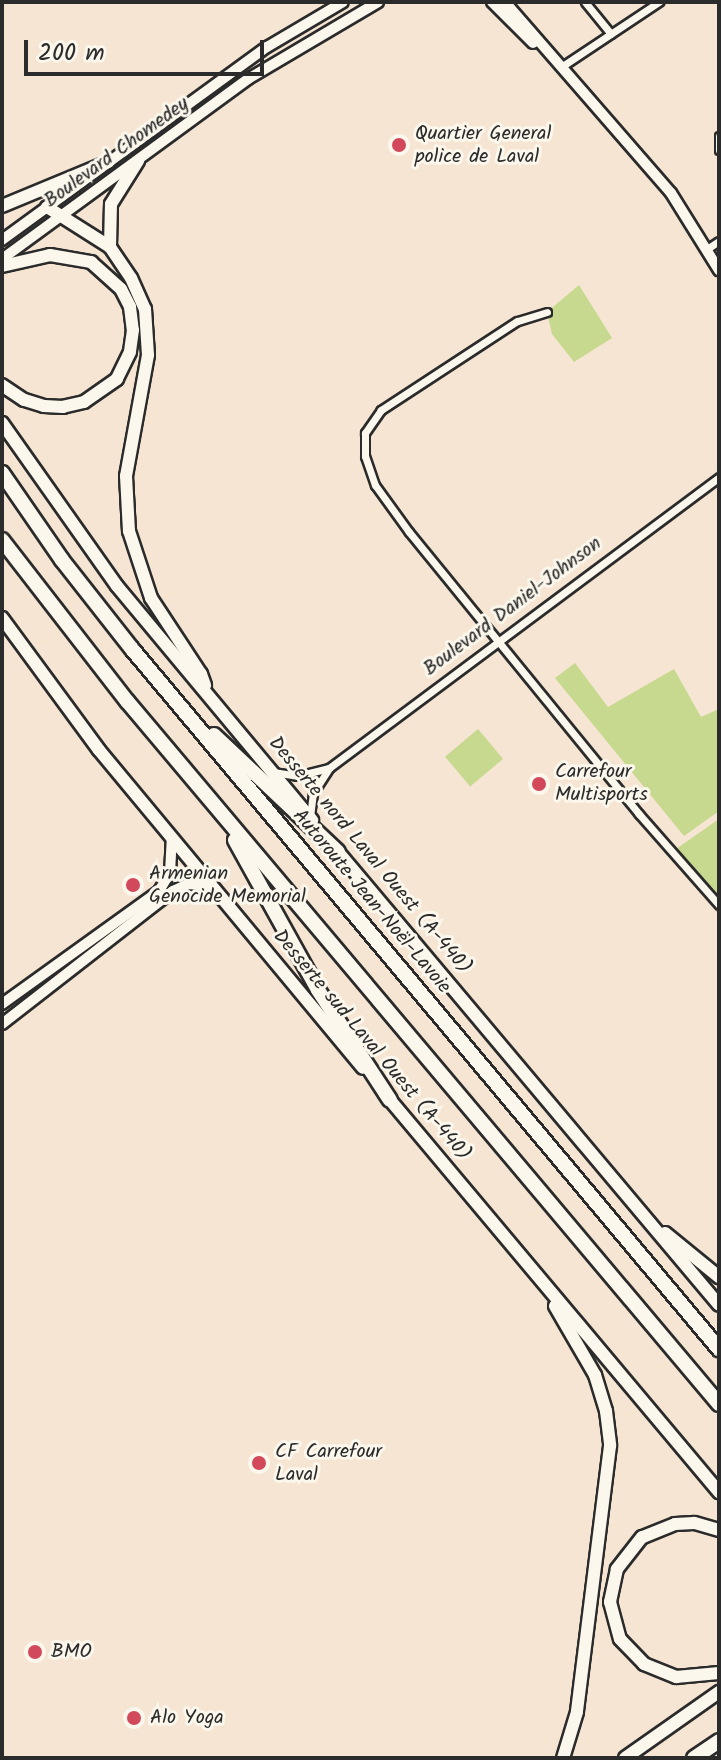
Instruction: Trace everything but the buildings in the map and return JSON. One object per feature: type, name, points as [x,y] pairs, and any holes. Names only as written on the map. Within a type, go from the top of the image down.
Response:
[{"type":"highway","name":"Autoroute Jean-Noël-Lavoie","points":[[2,473],[62,560],[169,694],[719,1349]]},
{"type":"highway","points":[[2,540],[86,651],[719,1404]]},
{"type":"highway","points":[[169,694],[338,852]]},
{"type":"highway","points":[[217,808],[318,990],[390,1100]]},
{"type":"highway","points":[[694,1758],[719,1741]]},
{"type":"main road","points":[[110,247],[111,204],[138,161]]},
{"type":"main road","points":[[2,206],[108,162]]},
{"type":"main road","points":[[47,207],[110,247],[139,292],[149,332],[126,476],[131,541],[151,598],[201,674],[206,688]]},
{"type":"main road","points":[[2,266],[50,255],[91,262],[121,289],[130,307],[133,330],[130,352],[117,379],[84,402],[63,407],[44,406],[24,400],[2,385]]},
{"type":"main road","name":"Desserte nord Laval Ouest (A-440)","points":[[2,423],[105,570],[165,645],[206,688],[338,852],[719,1305]]},
{"type":"main road","name":"Desserte sud Laval Ouest (A-440)","points":[[2,618],[80,726],[172,839],[719,1492]]},
{"type":"main road","points":[[644,1216],[719,1277]]},
{"type":"main road","points":[[536,1275],[588,1360],[603,1400],[609,1434],[608,1474],[579,1698],[563,1758]]},
{"type":"main road","points":[[719,1530],[694,1523],[675,1524],[642,1537],[617,1569],[610,1602],[620,1639],[644,1664],[659,1673],[684,1678],[719,1673]]},
{"type":"main road","points":[[625,1758],[719,1692]]},
{"type":"street","name":"Boulevard Chomedey","points":[[2,240],[267,47],[343,2]]},
{"type":"street","name":"Boulevard Chomedey","points":[[2,259],[261,70],[378,2]]},
{"type":"street","points":[[492,2],[561,67]]},
{"type":"street","points":[[505,2],[671,193],[719,270]]},
{"type":"street","points":[[585,2],[611,34]]},
{"type":"street","points":[[561,67],[659,2]]},
{"type":"street","points":[[719,136],[719,150]]},
{"type":"street","points":[[707,249],[719,241]]},
{"type":"street","points":[[547,312],[517,321],[381,410],[365,433],[365,456],[375,485],[409,532],[719,905]]},
{"type":"street","name":"Boulevard Daniel-Johnson","points":[[310,817],[313,793],[329,768],[719,477]]},
{"type":"street","name":"Boulevard Daniel-Johnson","points":[[272,772],[297,776],[329,768]]},
{"type":"street","points":[[2,1004],[159,891],[170,873],[172,839]]},
{"type":"street","points":[[2,1024],[173,891],[188,884],[211,886]]},
{"type":"green space","points":[[579,285],[612,338],[574,362],[552,334],[547,312]]},
{"type":"green space","points":[[575,663],[608,707],[674,669],[701,717],[719,709],[719,811],[684,836],[555,678]]},
{"type":"green space","points":[[478,729],[503,759],[470,787],[445,757]]},
{"type":"green space","name":"Carrefour Multisports","points":[[719,819],[719,898],[676,849]]},
{"type":"place","name":"Quartier General police de Laval","points":[[399,145]]},
{"type":"place","name":"Carrefour Multisports","points":[[539,784]]},
{"type":"place","name":"Armenian Genocide Memorial","points":[[133,885]]},
{"type":"place","name":"CF Carrefour Laval","points":[[259,1463]]},
{"type":"place","name":"BMO","points":[[35,1652]]},
{"type":"place","name":"Alo Yoga","points":[[134,1718]]}]
